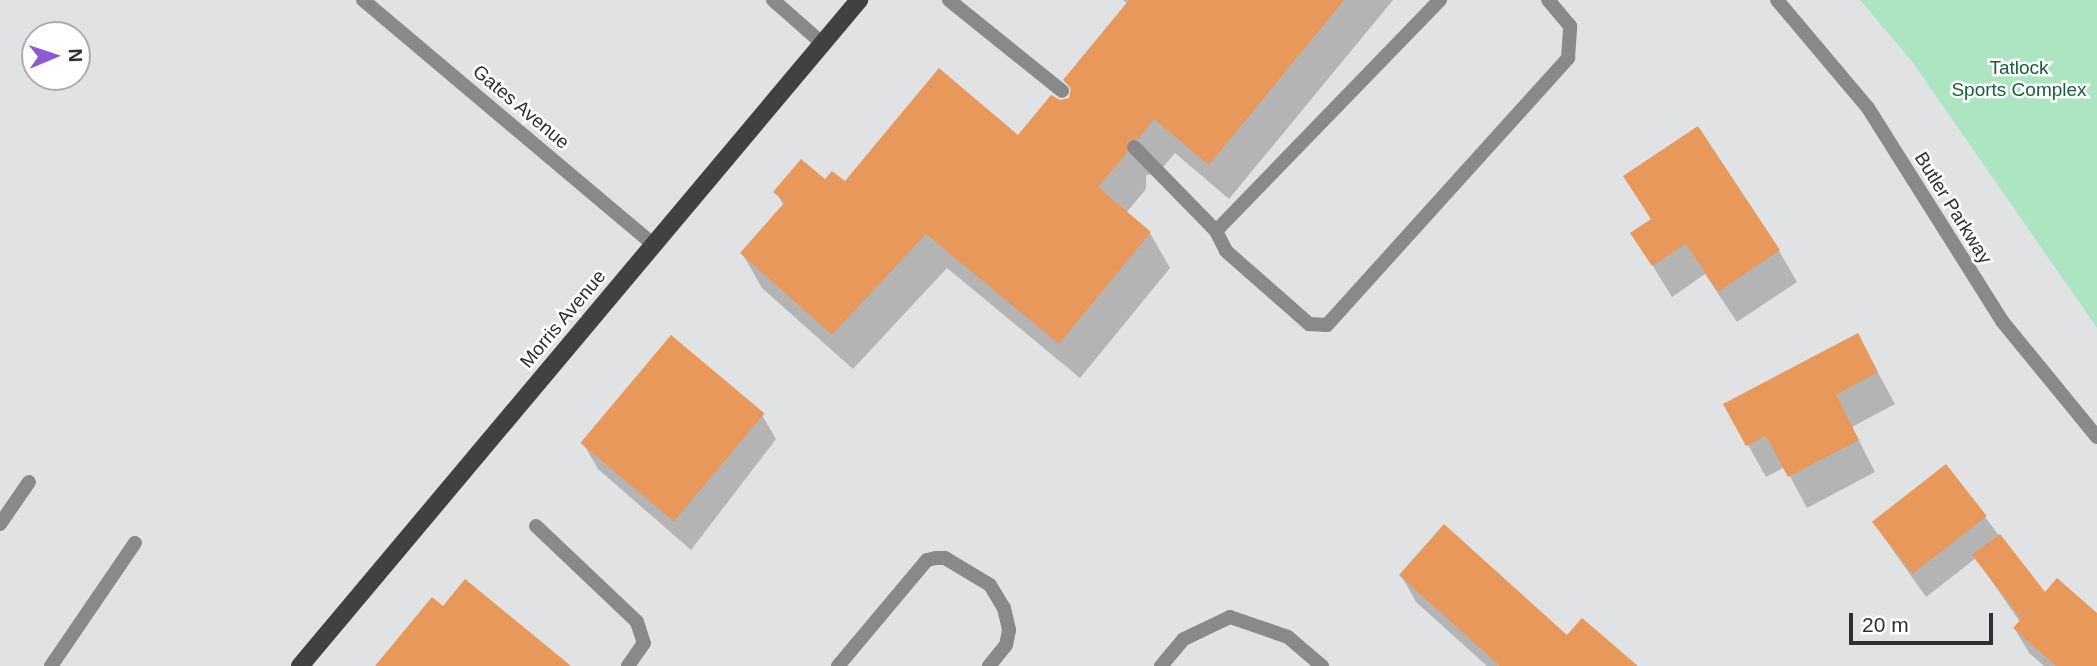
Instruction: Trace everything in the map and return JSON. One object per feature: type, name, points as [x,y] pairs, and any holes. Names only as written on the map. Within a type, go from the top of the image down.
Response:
[{"type":"main road","name":"Morris Avenue","points":[[300,666],[859,0]]},
{"type":"street","name":"Gates Avenue","points":[[363,0],[653,244]]},
{"type":"street","points":[[773,0],[822,43]]},
{"type":"street","points":[[949,0],[1062,91]]},
{"type":"street","points":[[1216,230],[1440,0]]},
{"type":"street","points":[[1134,148],[1216,230],[1226,251],[1309,324],[1327,325],[1569,58],[1570,26],[1548,0]]},
{"type":"street","name":"Butler Parkway","points":[[1777,0],[1868,108],[2002,321],[2097,437]]},
{"type":"street","points":[[0,524],[29,482]]},
{"type":"street","points":[[536,526],[637,622],[644,643],[628,666]]},
{"type":"street","points":[[51,666],[135,543]]},
{"type":"street","points":[[838,666],[927,560],[944,558],[990,585],[1004,608],[1009,630],[1006,645],[989,666]]},
{"type":"street","points":[[1161,666],[1184,639],[1230,617],[1288,637],[1322,666]]},
{"type":"green space","name":"Tatlock Sports Complex","points":[[1860,0],[2097,0],[2097,328],[1911,60]]},
{"type":"building","points":[[1129,0],[1344,0],[1209,165],[1154,119],[1138,139],[1127,141],[1127,153],[1098,187],[1151,232],[1059,344],[926,234],[832,335],[740,253],[785,202],[773,192],[801,159],[825,179],[832,171],[845,181],[939,68],[1018,135],[1051,95],[1060,100],[1069,98],[1071,88],[1063,80]]},
{"type":"building","points":[[1698,126],[1780,250],[1718,292],[1686,244],[1652,266],[1630,233],[1651,219],[1623,176]]},
{"type":"building","points":[[1858,333],[1878,372],[1836,395],[1859,440],[1788,477],[1766,436],[1746,446],[1723,404]]},
{"type":"building","points":[[671,335],[764,413],[674,521],[580,443]]},
{"type":"building","points":[[1946,464],[1987,516],[1913,574],[1872,522]]},
{"type":"building","points":[[1444,524],[1567,635],[1582,618],[1638,666],[1500,666],[1399,575]]},
{"type":"building","points":[[2000,534],[2045,592],[2057,578],[2097,613],[2097,666],[2056,666],[2013,628],[2021,619],[1972,555]]},
{"type":"building","points":[[465,579],[571,666],[375,666],[432,597],[443,606]]}]
